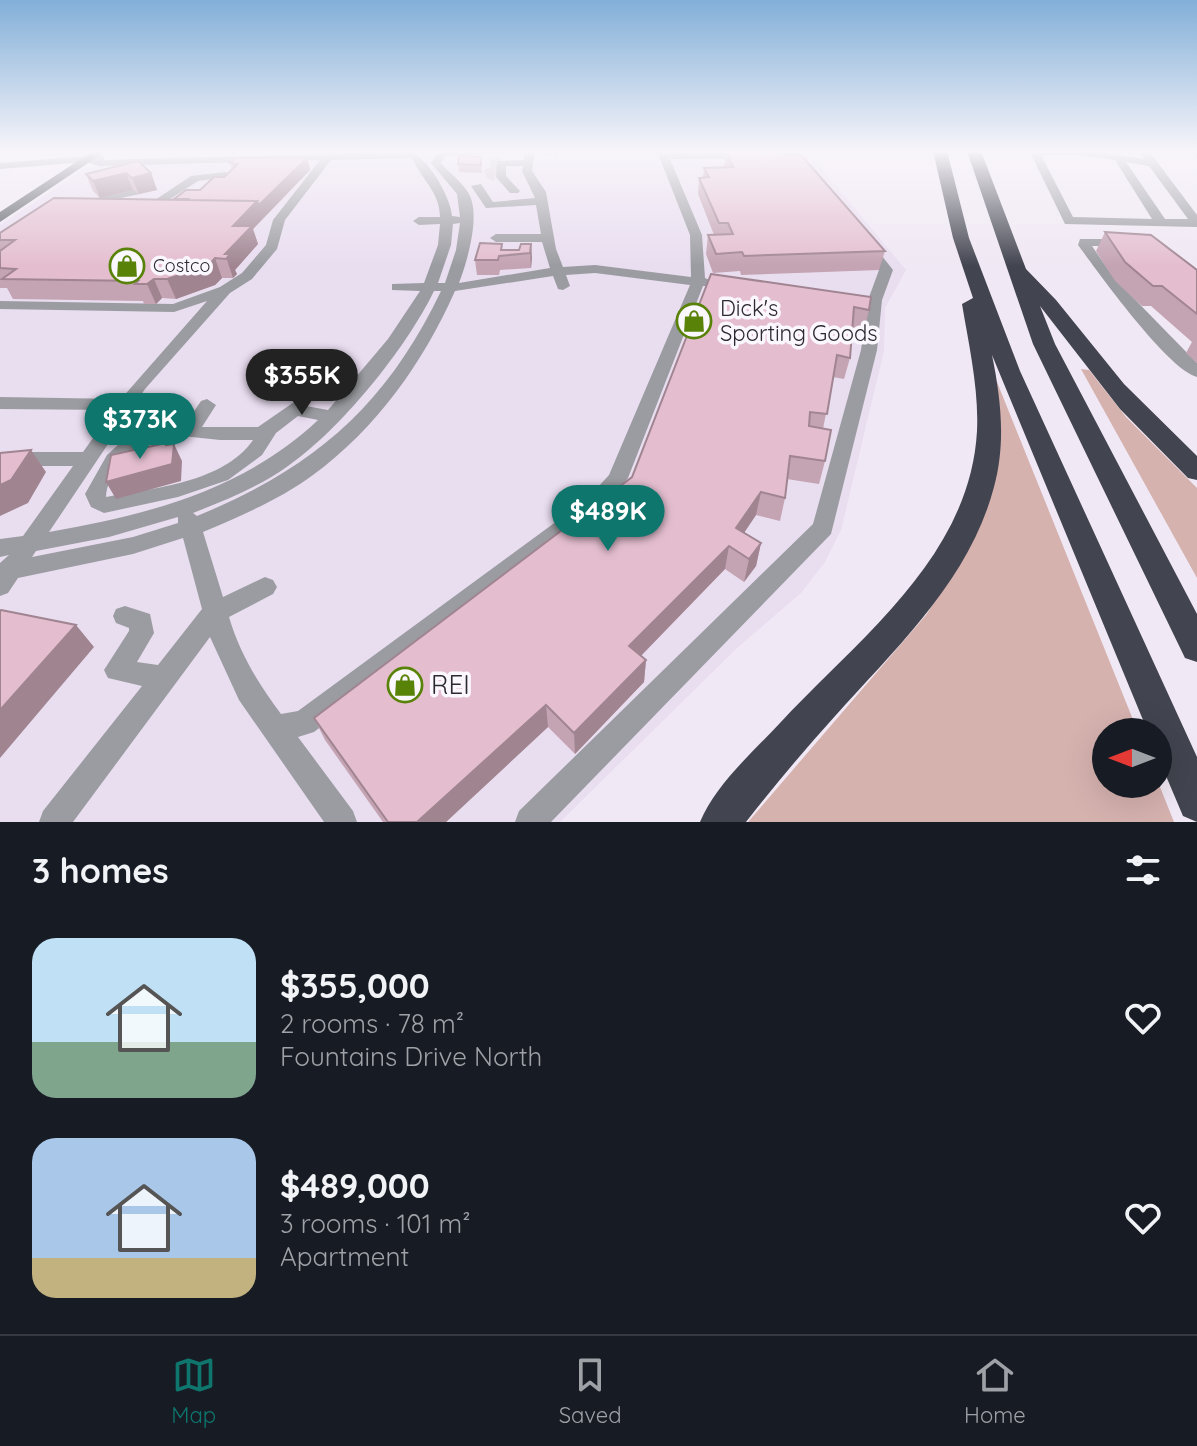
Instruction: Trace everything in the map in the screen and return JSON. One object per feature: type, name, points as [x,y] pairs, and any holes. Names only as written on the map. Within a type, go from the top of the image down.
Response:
[{"type":"highway","points":[[721,822],[759,774],[924,593],[960,543],[973,515],[987,458],[988,415],[961,238],[949,189]]},
{"type":"highway","points":[[988,189],[1044,344],[1197,647]]},
{"type":"highway","points":[[961,238],[1009,371],[1197,802]]},
{"type":"highway","points":[[1015,267],[1049,302],[1130,405],[1197,471]]},
{"type":"main road","points":[[0,202],[20,189]]},
{"type":"main road","points":[[0,218],[40,189]]},
{"type":"street","points":[[144,209],[200,189]]},
{"type":"street","points":[[0,305],[174,308],[225,290],[247,276],[272,246],[279,220],[300,189]]},
{"type":"street","points":[[0,548],[188,519],[281,461],[333,417],[407,325],[441,259],[446,220],[439,189]]},
{"type":"street","points":[[4,576],[269,495],[304,475],[342,445],[373,412],[417,353],[460,268],[466,219],[465,198],[460,189]]},
{"type":"street","points":[[479,189],[486,204],[497,211],[542,201]]},
{"type":"street","points":[[536,189],[542,201],[556,271],[563,286]]},
{"type":"street","points":[[277,728],[304,723],[594,504],[622,469],[698,282],[695,232],[678,189]]},
{"type":"street","points":[[1053,189],[1069,221],[1197,223]]},
{"type":"street","points":[[1139,189],[1160,221]]},
{"type":"street","points":[[1172,189],[1197,223]]},
{"type":"street","points":[[87,202],[136,192]]},
{"type":"street","points":[[79,212],[104,212]]},
{"type":"street","points":[[419,221],[466,219]]},
{"type":"street","points":[[530,822],[823,528],[869,350],[867,300],[886,270],[860,236]]},
{"type":"street","points":[[496,238],[549,238]]},
{"type":"street","points":[[1139,242],[1085,242],[1084,245],[1107,279],[1155,328],[1161,339],[1197,372]]},
{"type":"street","points":[[397,287],[450,288],[556,271],[615,270],[728,285]]},
{"type":"street","points":[[4,576],[125,405],[225,290]]},
{"type":"street","points":[[0,403],[125,405]]},
{"type":"street","points":[[174,405],[165,427],[136,442],[111,463],[95,494],[98,502],[104,505],[114,503],[227,472],[250,457],[267,433],[287,419],[295,408],[333,417]]},
{"type":"street","points":[[207,405],[189,432],[267,433]]},
{"type":"street","points":[[0,459],[86,459]]},
{"type":"street","points":[[188,519],[225,645],[248,691],[342,822]]},
{"type":"street","points":[[54,822],[214,613],[265,587]]},
{"type":"street","points":[[125,616],[141,621],[144,626],[117,670],[162,678]]},
{"type":"shaded area","points":[[54,189],[839,189],[906,270],[885,308],[884,351],[841,530],[825,562],[801,593],[737,648],[560,822],[0,822],[0,225]]},
{"type":"shaded area","points":[[1081,369],[1089,370],[1126,417],[1197,488],[1197,578]]},
{"type":"shaded area","points":[[990,381],[997,382],[1132,718],[1092,718],[1092,798],[1164,798],[1174,822],[748,822],[926,615],[969,549],[987,499]]},
{"type":"building","points":[[275,189],[259,205],[257,201],[174,199],[186,190]]},
{"type":"building","points":[[704,189],[831,189],[885,251],[744,256],[742,252],[716,254],[708,235],[733,234],[728,223],[719,223]]},
{"type":"building","name":"Costco","points":[[54,198],[257,201],[233,226],[252,226],[225,254],[230,254],[226,259],[215,258],[208,266],[167,279],[135,284],[138,281],[2,279],[16,269],[0,268],[0,251],[15,240],[0,240],[0,233]]},
{"type":"building","points":[[1105,232],[1151,235],[1197,270],[1197,314],[1162,286],[1153,286],[1125,262]]},
{"type":"building","points":[[480,243],[502,244],[501,250],[519,250],[521,244],[531,244],[530,253],[499,256],[498,260],[475,260]]},
{"type":"building","points":[[711,274],[871,297],[869,310],[854,307],[850,358],[837,355],[827,414],[810,412],[809,426],[831,430],[825,461],[790,456],[785,498],[761,492],[736,528],[761,543],[749,559],[729,546],[629,646],[646,660],[574,733],[546,705],[417,822],[388,822],[314,718],[632,477]]},
{"type":"building","points":[[174,444],[172,464],[106,482],[111,455]]},
{"type":"building","points":[[31,450],[11,480],[0,485],[0,453]]},
{"type":"building","points":[[0,611],[76,625],[0,710]]},
{"type":"place","name":"Costco","points":[[127,266]]},
{"type":"place","name":"Dick's Sporting Goods","points":[[694,321]]},
{"type":"place","name":"REI","points":[[405,685]]}]
